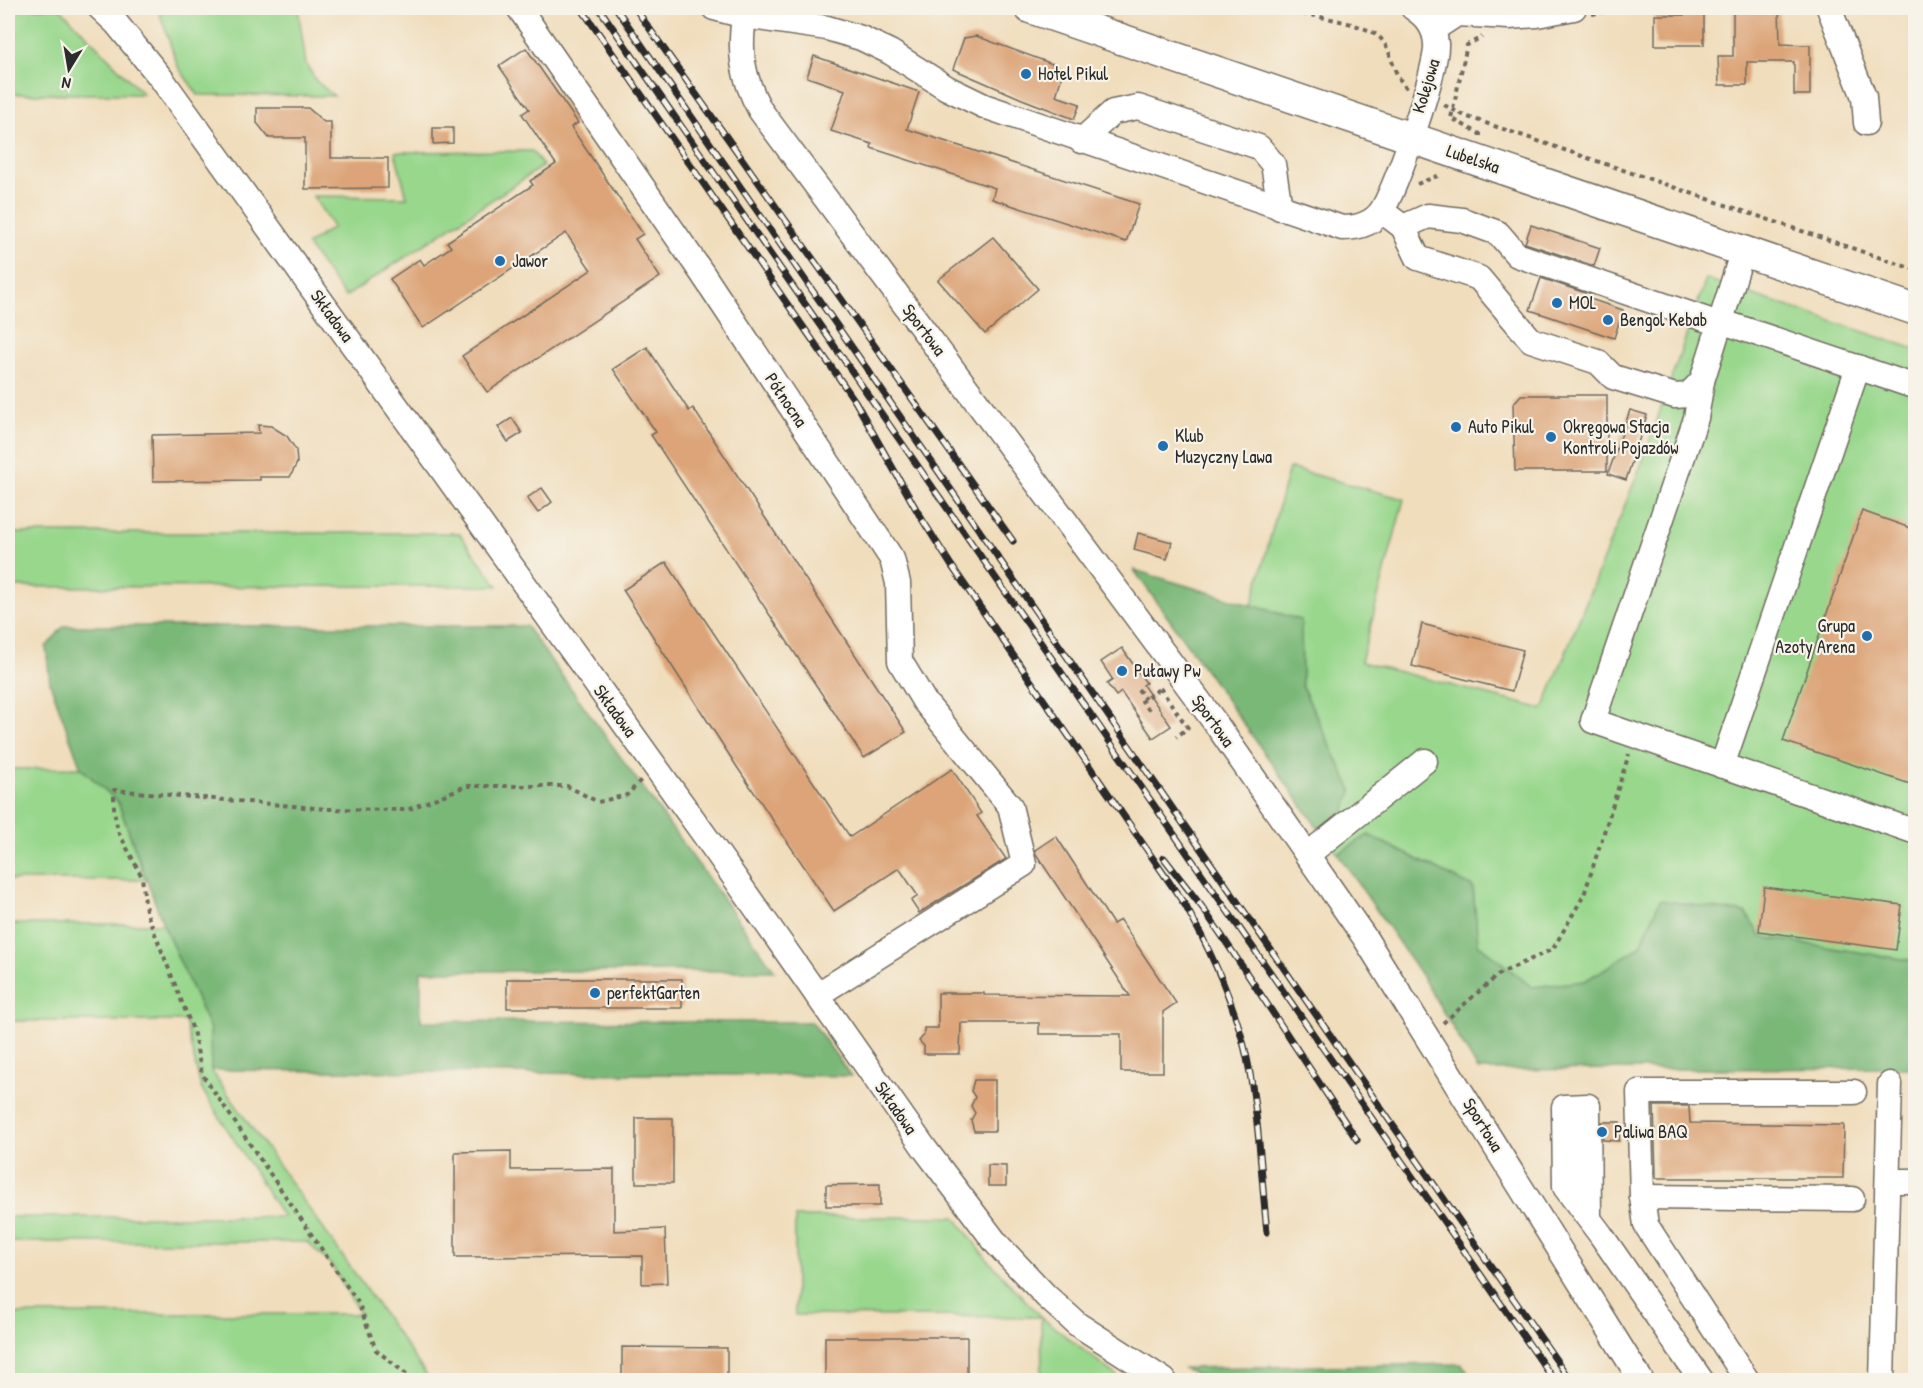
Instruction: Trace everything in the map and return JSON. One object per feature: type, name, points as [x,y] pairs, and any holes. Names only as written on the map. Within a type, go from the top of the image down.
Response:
[{"type":"main road","name":"Lubelska","points":[[1030,8],[1916,310]]},
{"type":"street","name":"Składowa","points":[[100,8],[116,23],[161,78],[818,995],[925,1149],[996,1243],[1046,1296],[1077,1324],[1164,1380]]},
{"type":"street","name":"Północna","points":[[519,8],[702,273],[892,559],[898,583],[900,661],[924,701],[1010,806],[1024,864],[818,995]]},
{"type":"street","points":[[714,8],[744,16],[826,28],[861,38],[890,52],[947,88],[984,106],[1081,141],[1342,228],[1356,228],[1370,222],[1381,211],[1403,227],[1418,258],[1479,279],[1531,340],[1598,362],[1613,378],[1675,396],[1688,395],[1702,381]]},
{"type":"street","points":[[1413,8],[1426,17],[1434,29],[1458,11],[1509,17],[1583,11]]},
{"type":"street","points":[[1829,8],[1864,97],[1866,123]]},
{"type":"street","name":"Sportowa","points":[[744,16],[741,39],[743,68],[749,89],[760,110],[1170,681],[1307,855],[1365,938],[1641,1380]]},
{"type":"street","name":"Kolejowa","points":[[1381,211],[1393,187],[1436,57],[1434,29]]},
{"type":"street","points":[[1081,141],[1113,112],[1138,107],[1259,147],[1273,164],[1280,208]]},
{"type":"street","points":[[1403,227],[1428,216],[1462,220],[1498,233],[1517,255],[1915,386]]},
{"type":"street","points":[[1743,250],[1702,381],[1696,418],[1593,721],[1916,832]]},
{"type":"street","points":[[1722,765],[1858,367]]},
{"type":"street","points":[[1307,855],[1425,761]]},
{"type":"street","points":[[1882,1380],[1890,1084]]},
{"type":"street","points":[[1747,1380],[1646,1225],[1642,1197],[1639,1092],[1854,1092]]},
{"type":"street","points":[[1888,1181],[1916,1181]]},
{"type":"street","points":[[1642,1197],[1851,1200]]},
{"type":"street","points":[[1588,1217],[1701,1380]]},
{"type":"path","points":[[1258,8],[1357,24],[1382,39],[1398,80],[1411,92],[1465,116],[1916,270]]},
{"type":"path","points":[[1583,11],[1627,8]]},
{"type":"path","points":[[1472,158],[1480,134],[1451,118],[1467,45],[1485,36]]},
{"type":"path","points":[[1149,710],[1142,701],[1170,681],[1188,729],[1176,736]]},
{"type":"path","points":[[1138,689],[1145,699]]},
{"type":"path","points":[[1443,1023],[1499,974],[1553,949],[1584,895],[1635,736]]},
{"type":"path","points":[[414,1380],[376,1350],[359,1304],[202,1074],[193,1030],[146,911],[142,877],[118,831],[114,811],[114,790],[326,809],[407,810],[466,786],[567,786],[598,802],[627,795],[654,766]]},
{"type":"green space","points":[[8,8],[60,8],[143,94],[8,94]]},
{"type":"green space","points":[[158,8],[298,8],[306,64],[316,81],[334,96],[198,95],[178,67]]},
{"type":"green space","points":[[532,151],[543,166],[345,297],[307,245],[333,227],[313,196],[407,197],[395,152]]},
{"type":"green space","points":[[1706,279],[1915,349],[1915,961],[1761,937],[1660,900],[1640,947],[1585,981],[1532,987],[1478,944],[1473,887],[1369,835],[1338,854],[1323,835],[1352,791],[1302,686],[1301,620],[1252,605],[1289,468],[1404,499],[1361,662],[1543,709],[1643,460]]},
{"type":"green space","points":[[8,533],[459,533],[498,586],[8,587]]},
{"type":"green space","points":[[1134,570],[1301,620],[1302,686],[1352,791],[1342,817],[1323,835]]},
{"type":"green space","points":[[64,626],[526,626],[775,971],[421,971],[421,1021],[812,1022],[851,1076],[211,1070],[210,1029],[163,924],[118,802],[81,768],[50,683],[46,647]]},
{"type":"green space","points":[[81,768],[118,802],[146,880],[8,880],[8,769]]},
{"type":"green space","points":[[1368,835],[1473,887],[1478,944],[1532,987],[1585,981],[1640,947],[1660,900],[1746,913],[1761,937],[1915,961],[1915,1068],[1478,1070],[1421,975],[1338,854]]},
{"type":"green space","points":[[8,924],[163,924],[210,1029],[211,1070],[430,1380],[8,1380],[8,1314],[360,1314],[332,1266],[307,1242],[8,1242],[8,1217],[283,1217],[201,1088],[185,1021],[8,1021]]},
{"type":"green space","points":[[795,1217],[955,1217],[986,1258],[1041,1317],[795,1315]]},
{"type":"green space","points":[[1041,1317],[1122,1380],[1042,1380]]},
{"type":"green space","points":[[1461,1364],[1474,1380],[1209,1380],[1183,1368]]},
{"type":"building","points":[[1684,8],[1704,8],[1704,45],[1655,45],[1655,15],[1684,15]]},
{"type":"building","points":[[1779,8],[1780,44],[1810,45],[1810,95],[1794,95],[1794,62],[1747,62],[1747,85],[1719,85],[1718,56],[1733,56],[1733,10]]},
{"type":"building","points":[[976,36],[1058,66],[1058,70],[1063,72],[1056,96],[1080,104],[1074,119],[953,69],[964,38]]},
{"type":"building","points":[[526,48],[578,123],[571,127],[643,234],[635,239],[660,277],[487,392],[462,356],[591,270],[566,233],[423,328],[390,279],[420,259],[424,265],[451,247],[447,242],[533,185],[530,181],[556,164],[522,114],[529,109],[499,66]]},
{"type":"building","points":[[814,56],[919,92],[907,129],[1139,204],[1126,242],[992,199],[995,188],[871,148],[872,144],[831,131],[845,90],[807,77]]},
{"type":"building","points":[[257,108],[308,108],[324,122],[331,122],[331,158],[388,158],[388,188],[305,189],[305,138],[269,138],[257,123]]},
{"type":"building","points":[[433,128],[453,128],[453,143],[433,144]]},
{"type":"building","points":[[1531,225],[1600,248],[1594,266],[1525,243]]},
{"type":"building","points":[[993,237],[1038,289],[985,334],[938,280]]},
{"type":"building","points":[[1541,278],[1585,293],[1584,297],[1623,310],[1614,338],[1530,310]]},
{"type":"building","points":[[647,347],[689,411],[693,408],[906,732],[864,758],[651,435],[656,432],[613,369]]},
{"type":"building","name":"Okręgowa Stacja Kontroli Pojazdów","points":[[1521,395],[1607,395],[1607,471],[1515,471],[1513,404]]},
{"type":"building","points":[[1630,410],[1647,415],[1626,480],[1608,474]]},
{"type":"building","points":[[512,418],[522,433],[508,442],[498,427]]},
{"type":"building","points":[[258,425],[271,426],[287,436],[296,450],[297,463],[290,477],[260,477],[260,480],[153,481],[152,435],[259,433]]},
{"type":"building","points":[[542,488],[552,502],[538,513],[527,498]]},
{"type":"building","name":"Grupa Azoty Arena","points":[[1862,511],[1916,530],[1916,786],[1783,741]]},
{"type":"building","points":[[1138,533],[1172,542],[1167,559],[1134,550]]},
{"type":"building","points":[[666,562],[850,837],[952,769],[981,813],[977,816],[1006,859],[919,913],[911,901],[918,896],[899,868],[834,911],[737,767],[623,590]]},
{"type":"building","points":[[1422,624],[1523,650],[1512,691],[1412,666]]},
{"type":"building","points":[[1122,648],[1146,683],[1143,685],[1171,726],[1153,738],[1121,692],[1116,696],[1107,684],[1113,680],[1101,662]]},
{"type":"building","points":[[1056,836],[1113,924],[1120,920],[1176,1003],[1163,1012],[1163,1072],[1121,1072],[1121,1034],[1039,1034],[1039,1023],[961,1023],[960,1054],[924,1054],[924,1046],[919,1041],[924,1035],[924,1028],[938,1028],[938,993],[1130,996],[1036,854],[1035,850]]},
{"type":"building","points":[[1764,887],[1902,905],[1896,950],[1759,931]]},
{"type":"building","name":"perfektGarten","points":[[507,979],[682,979],[682,1008],[507,1008]]},
{"type":"building","points":[[974,1080],[995,1080],[995,1131],[974,1131],[971,1120],[975,1113],[971,1106],[975,1097],[971,1091]]},
{"type":"building","points":[[1654,1106],[1689,1106],[1690,1123],[1844,1125],[1843,1178],[1656,1178]]},
{"type":"building","points":[[636,1118],[673,1118],[673,1183],[636,1183]]},
{"type":"building","points":[[1602,1122],[1620,1122],[1619,1141],[1603,1140]]},
{"type":"building","points":[[511,1151],[511,1170],[614,1169],[614,1231],[665,1229],[667,1283],[642,1284],[642,1256],[455,1257],[455,1152]]},
{"type":"building","points":[[988,1165],[1006,1166],[1006,1186],[988,1186]]},
{"type":"building","points":[[880,1184],[880,1206],[826,1206],[826,1185]]},
{"type":"building","points":[[825,1337],[967,1337],[967,1380],[825,1380]]},
{"type":"building","points":[[622,1347],[727,1348],[727,1380],[622,1380]]},
{"type":"railway","points":[[581,8],[855,401],[920,516],[951,565],[1185,905],[1222,979],[1242,1038],[1254,1101],[1267,1232]]},
{"type":"railway","points":[[599,8],[1554,1380]]},
{"type":"railway","points":[[616,8],[1570,1380]]},
{"type":"railway","points":[[635,8],[1013,541]]},
{"type":"railway","points":[[1164,858],[1222,936],[1357,1140]]},
{"type":"place","name":"Hotel Pikul","points":[[1026,74]]},
{"type":"place","name":"Jawor","points":[[500,261]]},
{"type":"place","name":"MOL","points":[[1557,303]]},
{"type":"place","name":"Bengol Kebab","points":[[1608,320]]},
{"type":"place","name":"Auto Pikul","points":[[1456,427]]},
{"type":"place","name":"Okręgowa Stacja Kontroli Pojazdów","points":[[1551,437]]},
{"type":"place","name":"Klub Muzyczny Lawa","points":[[1163,446]]},
{"type":"place","name":"Grupa Azoty Arena","points":[[1867,636]]},
{"type":"place","name":"Puławy Pw","points":[[1122,671]]},
{"type":"place","name":"perfektGarten","points":[[595,993]]},
{"type":"place","name":"Paliwa BAQ","points":[[1602,1132]]}]
